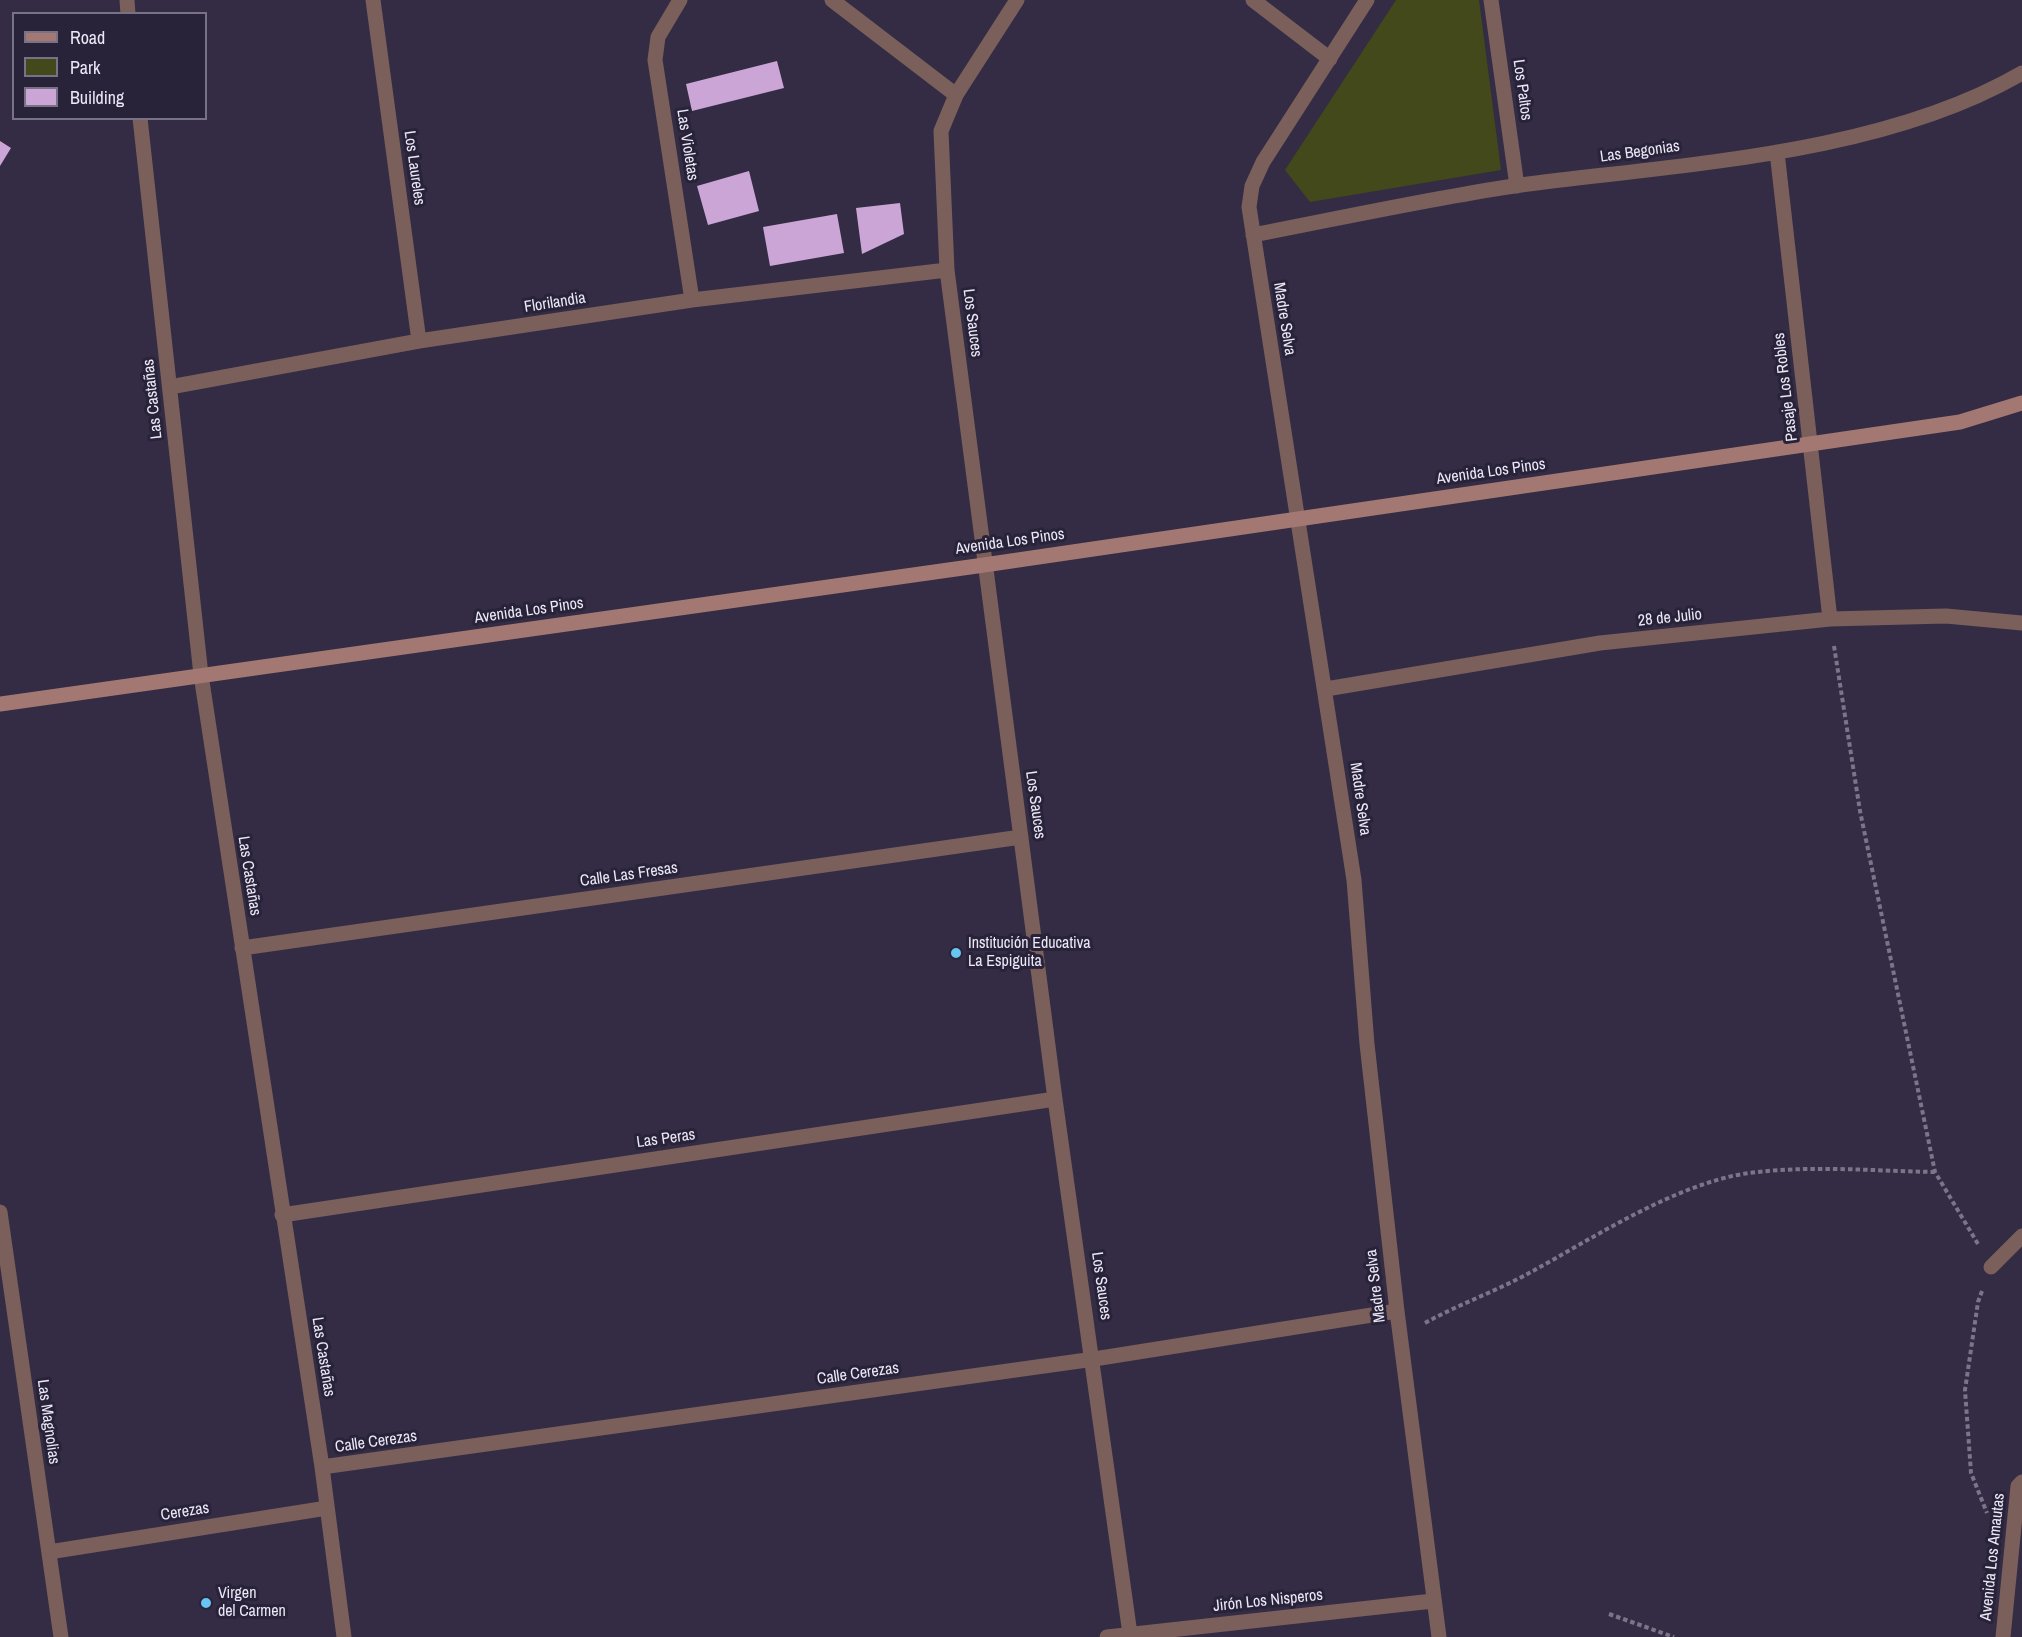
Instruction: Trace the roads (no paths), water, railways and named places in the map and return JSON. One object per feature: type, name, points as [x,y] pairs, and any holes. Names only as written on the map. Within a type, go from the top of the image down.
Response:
[{"type":"street","name":"Los Laureles","points":[[373,0],[419,341]]},
{"type":"street","name":"Las Violetas","points":[[680,0],[658,37],[655,60],[692,300]]},
{"type":"street","points":[[832,0],[956,95]]},
{"type":"street","name":"Los Sauces","points":[[1017,0],[956,95],[945,116],[941,131],[947,270],[1055,1099],[1094,1359],[1130,1634]]},
{"type":"street","points":[[1253,0],[1330,59]]},
{"type":"street","name":"Madre Selva","points":[[1367,0],[1263,162],[1252,186],[1249,207],[1354,880],[1367,1044],[1400,1336],[1439,1637]]},
{"type":"street","name":"Los Paltos","points":[[1491,0],[1517,186]]},
{"type":"street","name":"Las Begonias","points":[[1253,235],[1517,186],[1777,152],[1915,120],[1971,100],[2022,73]]},
{"type":"street","name":"Las Castañas","points":[[140,120],[201,675],[322,1467],[344,1637]]},
{"type":"street","name":"Pasaje Los Robles","points":[[1777,152],[1830,619]]},
{"type":"street","name":"Florilandia","points":[[170,387],[419,341],[692,300],[947,270]]},
{"type":"street","name":"Avenida Los Pinos","points":[[0,704],[984,565],[1960,422],[2022,403]]},
{"type":"street","name":"28 de Julio","points":[[1326,689],[1600,643],[1830,619],[1946,616],[2022,623]]},
{"type":"street","name":"Calle Las Fresas","points":[[242,948],[1021,837]]},
{"type":"street","name":"Las Peras","points":[[282,1215],[1055,1099]]},
{"type":"street","name":"Las Magnolias","points":[[0,1212],[4,1271],[49,1552],[60,1637]]},
{"type":"street","points":[[1991,1267],[2022,1236]]},
{"type":"street","name":"Calle Cerezas","points":[[322,1467],[1094,1359],[1397,1311]]},
{"type":"street","name":"Avenida Los Amautas","points":[[2003,1637],[2018,1486],[2022,1482]]},
{"type":"street","name":"Cerezas","points":[[49,1552],[327,1508]]},
{"type":"street","name":"Jirón Los Nisperos","points":[[1107,1637],[1433,1601]]},
{"type":"place","name":"Institución Educativa La Espiguita","points":[[956,953]]},
{"type":"place","name":"Virgen del Carmen","points":[[206,1603]]}]
